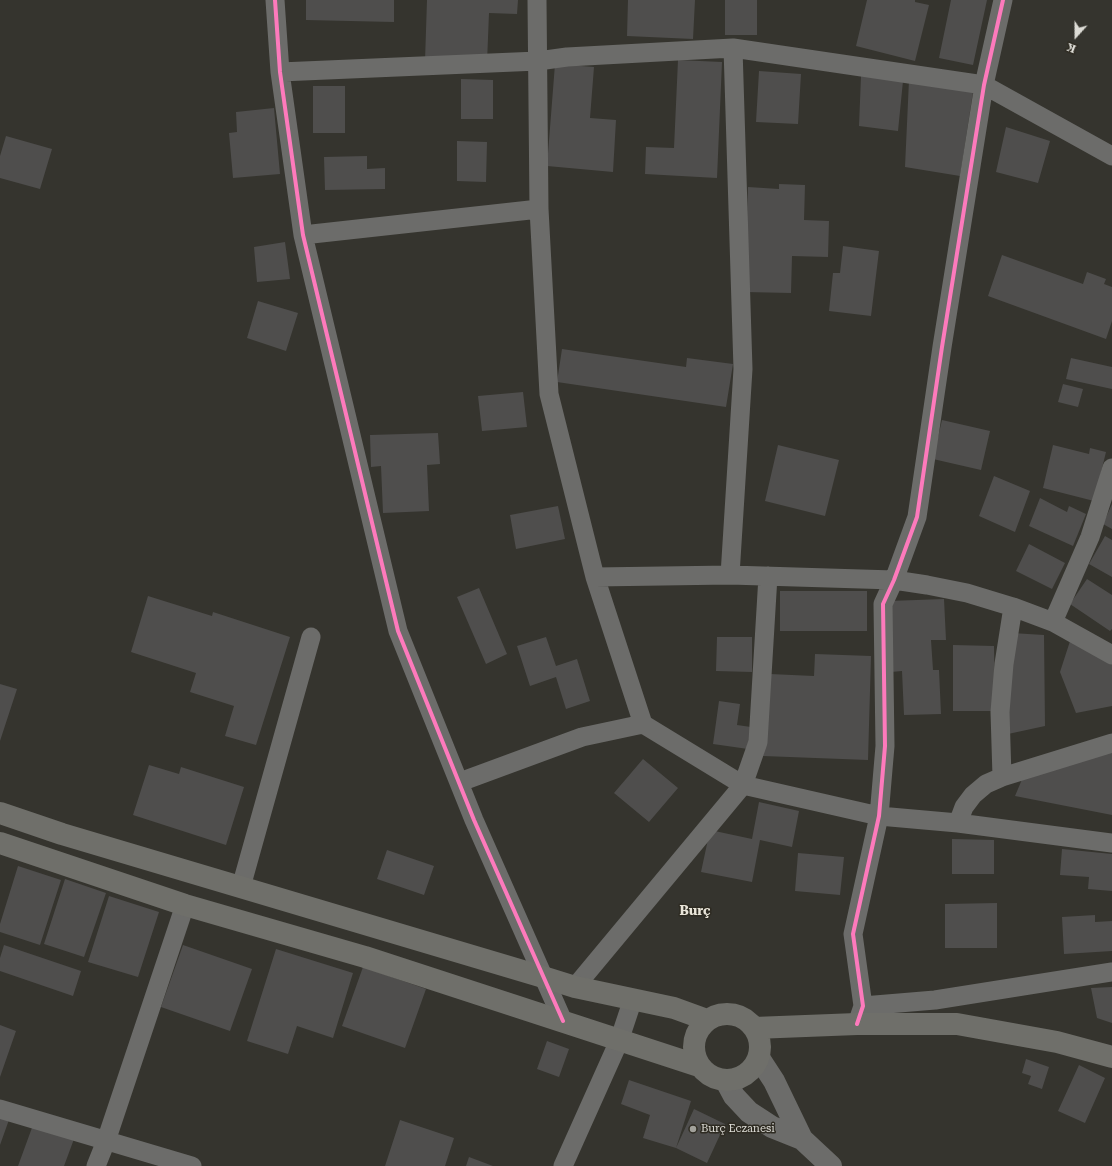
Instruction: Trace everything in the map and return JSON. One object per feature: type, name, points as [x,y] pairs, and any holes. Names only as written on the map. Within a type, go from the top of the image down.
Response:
[{"type":"main road","points":[[0,813],[62,834],[575,987],[674,1008],[707,1020]]},
{"type":"main road","points":[[0,843],[185,905],[365,957],[699,1066]]},
{"type":"main road","points":[[717,1015],[738,1015],[747,1020],[754,1028],[759,1037],[759,1058],[746,1075],[736,1080],[726,1081],[716,1079],[706,1074],[699,1066],[694,1057],[693,1047],[695,1036],[699,1027],[707,1020],[717,1015]]},
{"type":"main road","points":[[754,1028],[860,1015],[957,1024],[1057,1042],[1112,1057]]},
{"type":"street","points":[[275,0],[280,72],[303,235],[398,631],[474,820],[563,1021]]},
{"type":"street","points":[[537,0],[540,209],[549,394],[595,577],[643,724],[743,785],[879,816],[958,822],[1112,843]]},
{"type":"street","points":[[1003,0],[984,85],[942,347],[917,517],[894,580],[883,604],[885,746],[879,816],[853,934],[860,1015],[935,1000],[1112,972]]},
{"type":"street","points":[[280,72],[538,61],[567,57],[733,48],[984,85],[1112,156]]},
{"type":"street","points":[[730,575],[743,369],[733,48]]},
{"type":"street","points":[[303,235],[540,209]]},
{"type":"street","points":[[1053,622],[1090,537],[1112,468]]},
{"type":"street","points":[[595,577],[730,575],[894,580],[967,593],[1013,607],[1053,622],[1111,651]]},
{"type":"street","points":[[575,987],[743,785],[758,742],[768,576]]},
{"type":"street","points":[[1002,777],[1000,712],[1004,664],[1013,607]]},
{"type":"street","points":[[241,887],[311,637]]},
{"type":"street","points":[[460,782],[582,737],[643,724]]},
{"type":"street","points":[[958,822],[964,807],[973,795],[986,784],[1002,777],[1112,743]]},
{"type":"street","points":[[96,1166],[106,1142],[185,905]]},
{"type":"street","points":[[563,1166],[619,1041],[633,999]]},
{"type":"street","points":[[759,1058],[774,1081],[802,1139]]},
{"type":"street","points":[[726,1081],[734,1096],[749,1112],[772,1127],[802,1139],[831,1166]]},
{"type":"street","points":[[0,1109],[106,1142],[192,1166]]},
{"type":"building","points":[[306,0],[394,0],[394,22],[306,20]]},
{"type":"building","points":[[427,0],[518,0],[517,14],[489,13],[487,63],[425,61]]},
{"type":"building","points":[[628,0],[695,0],[693,39],[627,36]]},
{"type":"building","points":[[725,0],[757,0],[757,35],[725,35]]},
{"type":"building","points":[[867,0],[915,0],[915,2],[929,5],[915,61],[856,46]]},
{"type":"building","points":[[951,0],[987,0],[973,65],[939,58]]},
{"type":"building","points":[[678,60],[722,62],[717,178],[645,174],[646,147],[674,148]]},
{"type":"building","points":[[555,64],[594,67],[590,118],[616,120],[613,172],[547,166]]},
{"type":"building","points":[[759,71],[801,74],[798,124],[756,122]]},
{"type":"building","points":[[861,76],[903,81],[898,131],[859,126]]},
{"type":"building","points":[[461,79],[493,80],[493,119],[461,119]]},
{"type":"building","points":[[909,80],[973,92],[960,176],[905,167]]},
{"type":"building","points":[[313,86],[345,86],[345,133],[313,133]]},
{"type":"building","points":[[274,108],[280,174],[233,178],[229,133],[237,132],[236,112]]},
{"type":"building","points":[[1006,127],[1050,141],[1038,183],[996,172]]},
{"type":"building","points":[[6,136],[52,149],[40,189],[0,178],[0,156]]},
{"type":"building","points":[[457,141],[487,142],[486,182],[457,181]]},
{"type":"building","points":[[367,156],[367,169],[385,168],[385,189],[325,190],[324,157]]},
{"type":"building","points":[[779,184],[805,185],[804,220],[829,221],[828,257],[792,256],[791,293],[745,292],[748,187],[779,189]]},
{"type":"building","points":[[285,242],[290,279],[257,282],[254,247]]},
{"type":"building","points":[[843,246],[879,251],[871,316],[829,311],[833,273],[840,273]]},
{"type":"building","points":[[1002,255],[1083,284],[1087,272],[1106,279],[1104,284],[1112,287],[1112,321],[1106,339],[988,296]]},
{"type":"building","points":[[258,301],[298,313],[286,351],[247,338]]},
{"type":"building","points":[[562,349],[686,367],[687,358],[733,364],[726,407],[557,382]]},
{"type":"building","points":[[1071,358],[1112,367],[1112,389],[1066,379]]},
{"type":"building","points":[[1063,384],[1083,389],[1078,407],[1058,402]]},
{"type":"building","points":[[523,392],[527,427],[482,431],[478,396]]},
{"type":"building","points":[[942,420],[990,431],[981,470],[933,459]]},
{"type":"building","points":[[438,433],[440,464],[427,465],[429,511],[383,513],[381,466],[371,467],[370,435]]},
{"type":"building","points":[[778,445],[839,460],[825,516],[765,501]]},
{"type":"building","points":[[1053,445],[1089,454],[1090,448],[1106,452],[1094,501],[1043,488]]},
{"type":"building","points":[[994,476],[1030,491],[1015,532],[979,516]]},
{"type":"building","points":[[1040,498],[1067,512],[1069,506],[1086,514],[1073,546],[1029,526]]},
{"type":"building","points":[[1112,504],[1112,529],[1103,524]]},
{"type":"building","points":[[558,506],[565,539],[516,549],[510,515]]},
{"type":"building","points":[[1105,536],[1112,540],[1112,577],[1089,564]]},
{"type":"building","points":[[1029,544],[1065,563],[1052,589],[1016,571]]},
{"type":"building","points":[[1087,579],[1112,595],[1112,629],[1110,631],[1070,604]]},
{"type":"building","points":[[479,588],[507,654],[486,664],[457,597]]},
{"type":"building","points":[[780,591],[867,591],[867,631],[780,631]]},
{"type":"building","points":[[148,596],[212,616],[213,612],[290,637],[256,745],[225,736],[234,706],[190,692],[196,673],[131,652]]},
{"type":"building","points":[[944,599],[946,640],[931,640],[933,670],[939,670],[941,714],[904,715],[902,671],[891,672],[889,601]]},
{"type":"building","points":[[1012,633],[1044,635],[1045,726],[1008,734]]},
{"type":"building","points":[[1072,635],[1112,663],[1112,706],[1076,713],[1060,672]]},
{"type":"building","points":[[546,637],[556,666],[577,659],[590,701],[566,709],[556,677],[530,686],[517,646]]},
{"type":"building","points":[[717,637],[752,637],[752,672],[716,671]]},
{"type":"building","points":[[953,645],[994,646],[995,711],[953,711]]},
{"type":"building","points":[[815,654],[871,656],[868,760],[763,756],[770,674],[814,676]]},
{"type":"building","points":[[0,684],[17,689],[0,741]]},
{"type":"building","points":[[719,701],[740,704],[737,725],[751,727],[748,749],[713,744]]},
{"type":"building","points":[[1112,749],[1112,815],[1015,796],[1023,777]]},
{"type":"building","points":[[643,759],[678,788],[649,822],[614,793]]},
{"type":"building","points":[[149,765],[179,774],[181,767],[244,787],[226,845],[133,815]]},
{"type":"building","points":[[759,802],[799,811],[792,847],[760,840],[752,882],[701,872],[710,830],[752,839]]},
{"type":"building","points":[[952,839],[994,840],[994,874],[952,874]]},
{"type":"building","points":[[1062,849],[1112,854],[1112,891],[1088,889],[1089,877],[1060,875]]},
{"type":"building","points":[[387,850],[434,866],[424,895],[377,879]]},
{"type":"building","points":[[798,853],[844,857],[840,895],[795,891]]},
{"type":"building","points":[[18,866],[61,880],[40,945],[0,932],[0,924]]},
{"type":"building","points":[[65,879],[106,893],[84,957],[44,944]]},
{"type":"building","points":[[109,896],[159,912],[138,977],[88,962]]},
{"type":"building","points":[[997,903],[997,948],[945,948],[945,904]]},
{"type":"building","points":[[1095,915],[1095,922],[1112,921],[1112,951],[1064,954],[1062,917]]},
{"type":"building","points":[[4,945],[81,971],[73,996],[0,971],[0,958]]},
{"type":"building","points":[[183,945],[252,969],[230,1031],[161,1007]]},
{"type":"building","points":[[276,949],[353,973],[333,1038],[297,1026],[288,1054],[247,1041]]},
{"type":"building","points":[[363,967],[426,989],[405,1048],[342,1026]]},
{"type":"building","points":[[1112,987],[1112,1023],[1097,1018],[1091,988]]},
{"type":"building","points":[[0,1025],[16,1031],[0,1077]]},
{"type":"building","points":[[547,1041],[569,1049],[559,1077],[537,1069]]},
{"type":"building","points":[[1026,1059],[1049,1067],[1042,1089],[1028,1084],[1031,1076],[1022,1073]]},
{"type":"building","points":[[1079,1065],[1105,1078],[1085,1123],[1058,1111]]},
{"type":"building","points":[[629,1080],[691,1101],[676,1148],[643,1138],[650,1115],[621,1104]]},
{"type":"building","points":[[694,1109],[725,1124],[707,1163],[676,1148]]},
{"type":"building","points":[[0,1114],[10,1117],[0,1145]]},
{"type":"building","points":[[400,1120],[454,1138],[445,1166],[385,1166]]},
{"type":"building","points":[[33,1125],[74,1139],[64,1166],[18,1166]]},
{"type":"building","points":[[469,1157],[493,1166],[466,1166]]},
{"type":"cycle path","points":[[275,0],[280,72],[303,235],[398,631],[474,820],[563,1021]]},
{"type":"cycle path","points":[[857,1024],[863,1006],[853,934],[879,816],[885,746],[883,604],[894,580],[917,517],[942,347],[984,85],[1003,0]]},
{"type":"place","name":"Burç Eczanesi","points":[[693,1129]]},
{"type":"district","name":"Burç","points":[[695,911]]}]
